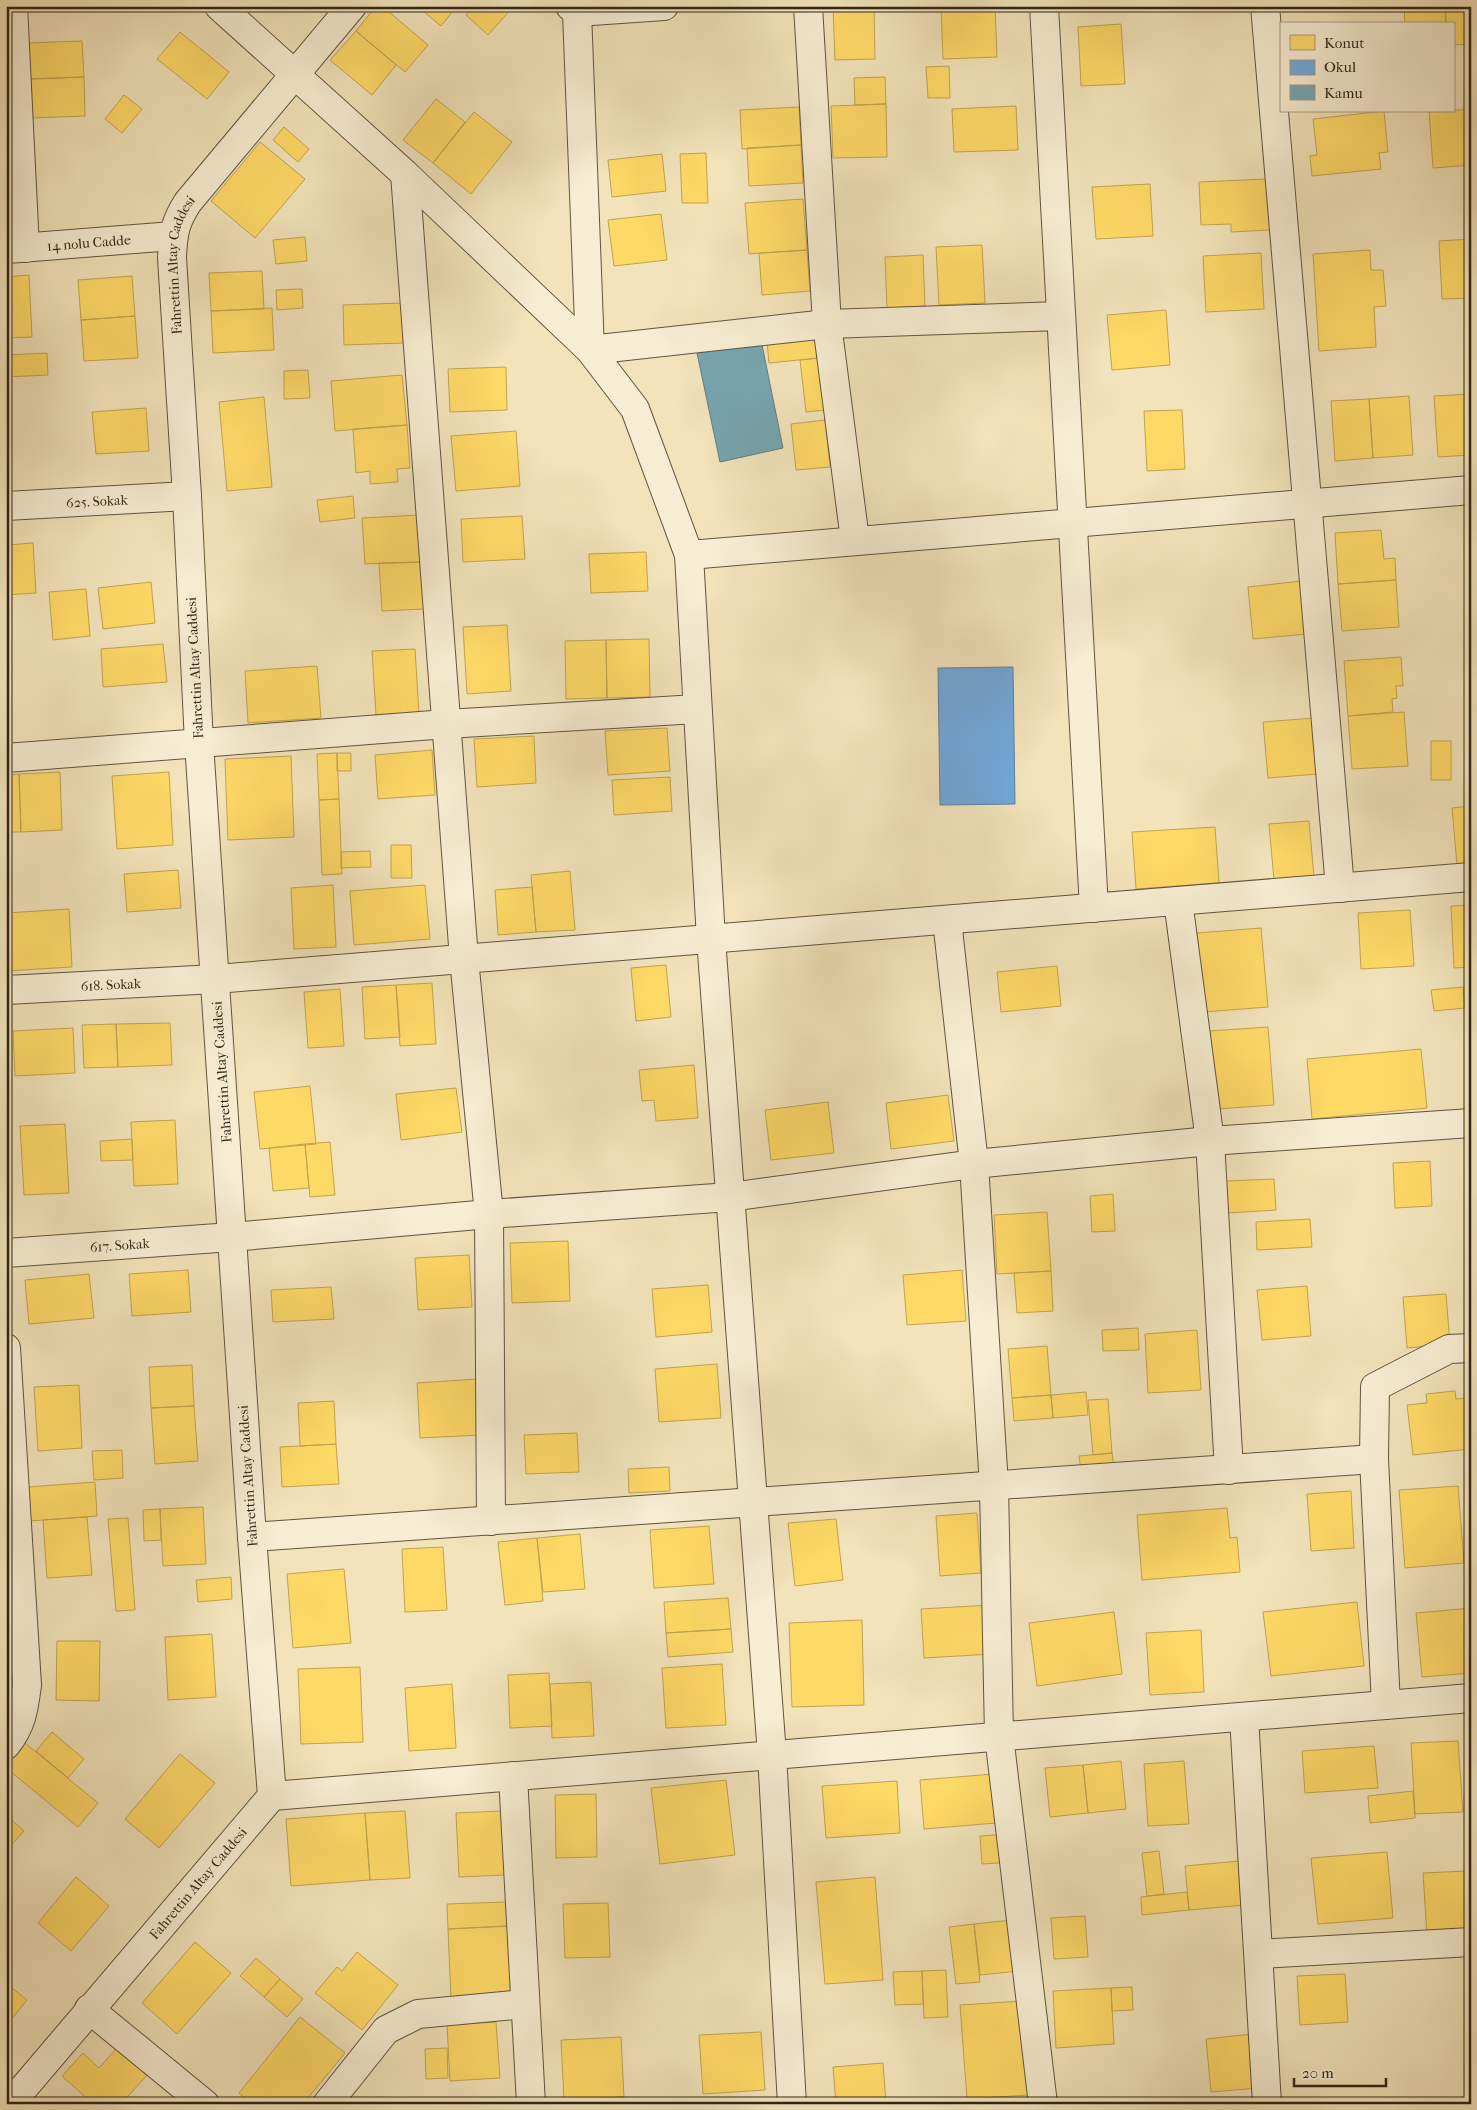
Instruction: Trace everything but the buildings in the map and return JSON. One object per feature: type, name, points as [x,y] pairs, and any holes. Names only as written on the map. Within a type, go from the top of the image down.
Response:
[{"type":"street","points":[[6,6],[12,6],[15,248]]},
{"type":"street","points":[[219,6],[405,174],[590,350],[635,409],[689,555],[711,939],[772,1755],[792,2104]]},
{"type":"street","name":"Fahrettin Altay Caddesi","points":[[10,2104],[272,1796],[252,1537],[199,743],[172,236],[177,219],[188,202],[352,6]]},
{"type":"street","points":[[590,350],[574,9],[664,6]]},
{"type":"street","points":[[808,6],[827,324],[855,540]]},
{"type":"street","points":[[1044,6],[1094,908]]},
{"type":"street","points":[[1265,6],[1340,888]]},
{"type":"street","points":[[405,174],[464,959],[489,1214],[491,1521]]},
{"type":"street","name":"14 nolu Cadde","points":[[15,248],[172,236]]},
{"type":"street","points":[[590,350],[827,324],[1061,316]]},
{"type":"street","points":[[689,555],[1471,490]]},
{"type":"street","name":"625. Sokak","points":[[6,506],[187,496]]},
{"type":"street","points":[[6,758],[446,724],[697,709]]},
{"type":"street","name":"618. Sokak","points":[[6,990],[216,979],[1471,877]]},
{"type":"street","points":[[1178,901],[1210,1141],[1229,1470]]},
{"type":"street","points":[[947,920],[974,1164],[994,1486],[999,1736],[1043,2104]]},
{"type":"street","name":"617. Sokak","points":[[6,1253],[232,1237],[489,1214],[730,1197],[974,1164],[1210,1141],[1471,1123]]},
{"type":"street","points":[[6,1348],[26,1685],[24,1715],[15,1734],[6,1745]]},
{"type":"street","points":[[1386,1705],[1374,1459],[1375,1387],[1449,1350],[1471,1348]]},
{"type":"street","points":[[252,1537],[1374,1459]]},
{"type":"street","points":[[272,1796],[1471,1698]]},
{"type":"street","points":[[1244,1717],[1268,2104]]},
{"type":"street","points":[[513,1776],[531,2104]]},
{"type":"street","points":[[1259,1954],[1471,1942]]},
{"type":"street","points":[[328,2104],[386,2030],[418,2014],[525,2004]]},
{"type":"street","points":[[89,2009],[205,2104]]}]
